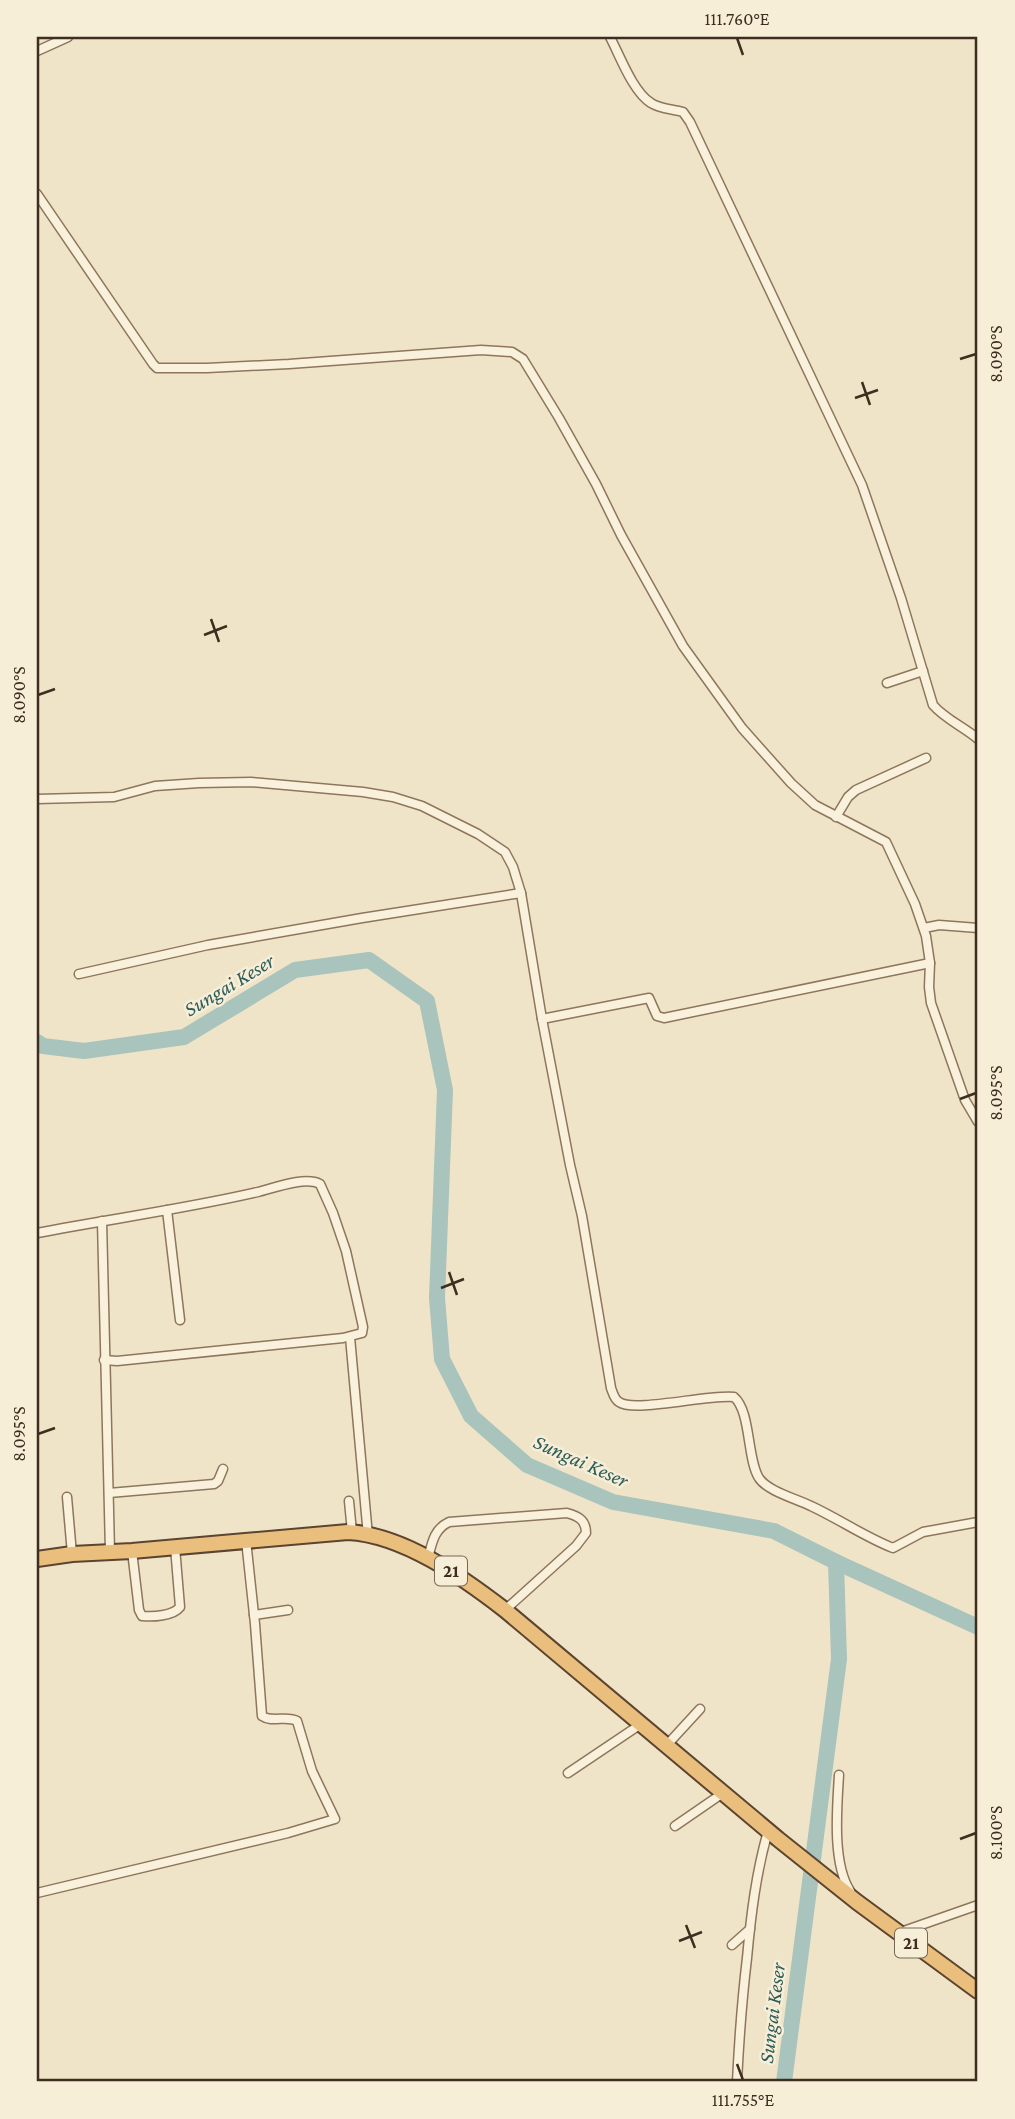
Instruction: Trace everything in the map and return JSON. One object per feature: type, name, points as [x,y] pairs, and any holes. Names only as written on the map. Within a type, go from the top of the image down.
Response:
[{"type":"highway","name":"21","points":[[37,1559],[352,1532],[428,1558],[465,1579],[505,1610],[851,1898],[978,1991]]},
{"type":"street","points":[[37,51],[68,37]]},
{"type":"street","points":[[610,37],[638,92],[657,106],[683,112],[718,180],[862,485],[933,705],[978,739]]},
{"type":"street","points":[[37,194],[157,368],[289,364],[481,350],[512,352],[523,359],[566,429],[621,536],[683,646],[742,727],[815,805],[886,842],[924,928],[931,1003],[965,1100],[978,1122]]},
{"type":"street","points":[[887,683],[923,671]]},
{"type":"street","points":[[836,817],[848,797],[856,790],[926,758]]},
{"type":"street","points":[[37,799],[114,797],[167,784],[251,782],[325,788],[393,797],[422,806],[500,848],[509,858],[521,893],[542,1019],[582,1216],[615,1399],[622,1404],[651,1405],[713,1396],[734,1396],[740,1407],[760,1481],[893,1548],[923,1532],[978,1522]]},
{"type":"street","points":[[79,974],[208,945],[521,893]]},
{"type":"street","points":[[924,928],[939,925],[978,928]]},
{"type":"street","points":[[542,1019],[649,998],[657,1016],[664,1018],[928,963]]},
{"type":"street","points":[[37,1233],[281,1186],[318,1182],[333,1213],[346,1251],[363,1327],[362,1334],[145,1358],[104,1360]]},
{"type":"street","points":[[167,1210],[180,1320]]},
{"type":"street","points":[[102,1221],[110,1552]]},
{"type":"street","points":[[350,1337],[368,1536]]},
{"type":"street","points":[[109,1493],[214,1485],[223,1469]]},
{"type":"street","points":[[67,1497],[72,1554]]},
{"type":"street","points":[[349,1501],[352,1532]]},
{"type":"street","points":[[428,1558],[436,1532],[449,1522],[567,1513],[582,1520],[586,1533],[576,1546],[505,1610]]},
{"type":"street","points":[[37,1893],[288,1833],[335,1819],[312,1771],[297,1721],[293,1718],[267,1719],[262,1716],[246,1540]]},
{"type":"street","points":[[132,1551],[139,1610],[142,1616],[147,1617],[174,1613],[180,1607],[175,1547]]},
{"type":"street","points":[[254,1615],[288,1610]]},
{"type":"street","points":[[666,1746],[700,1709]]},
{"type":"street","points":[[568,1773],[641,1724]]},
{"type":"street","points":[[839,1775],[836,1821],[841,1869],[851,1898]]},
{"type":"street","points":[[675,1826],[723,1793]]},
{"type":"street","points":[[737,2082],[740,2018],[760,1859],[773,1835]]},
{"type":"street","points":[[898,1933],[978,1905]]},
{"type":"street","points":[[732,1945],[750,1929]]},
{"type":"waterway","name":"Sungai Keser","points":[[37,1042],[43,1046],[84,1051],[184,1037],[295,970],[369,960],[427,1001],[445,1090],[437,1298],[442,1359],[471,1416],[527,1465],[613,1502],[774,1531],[836,1562],[839,1659],[784,2082]]},
{"type":"waterway","points":[[836,1562],[978,1627]]}]
